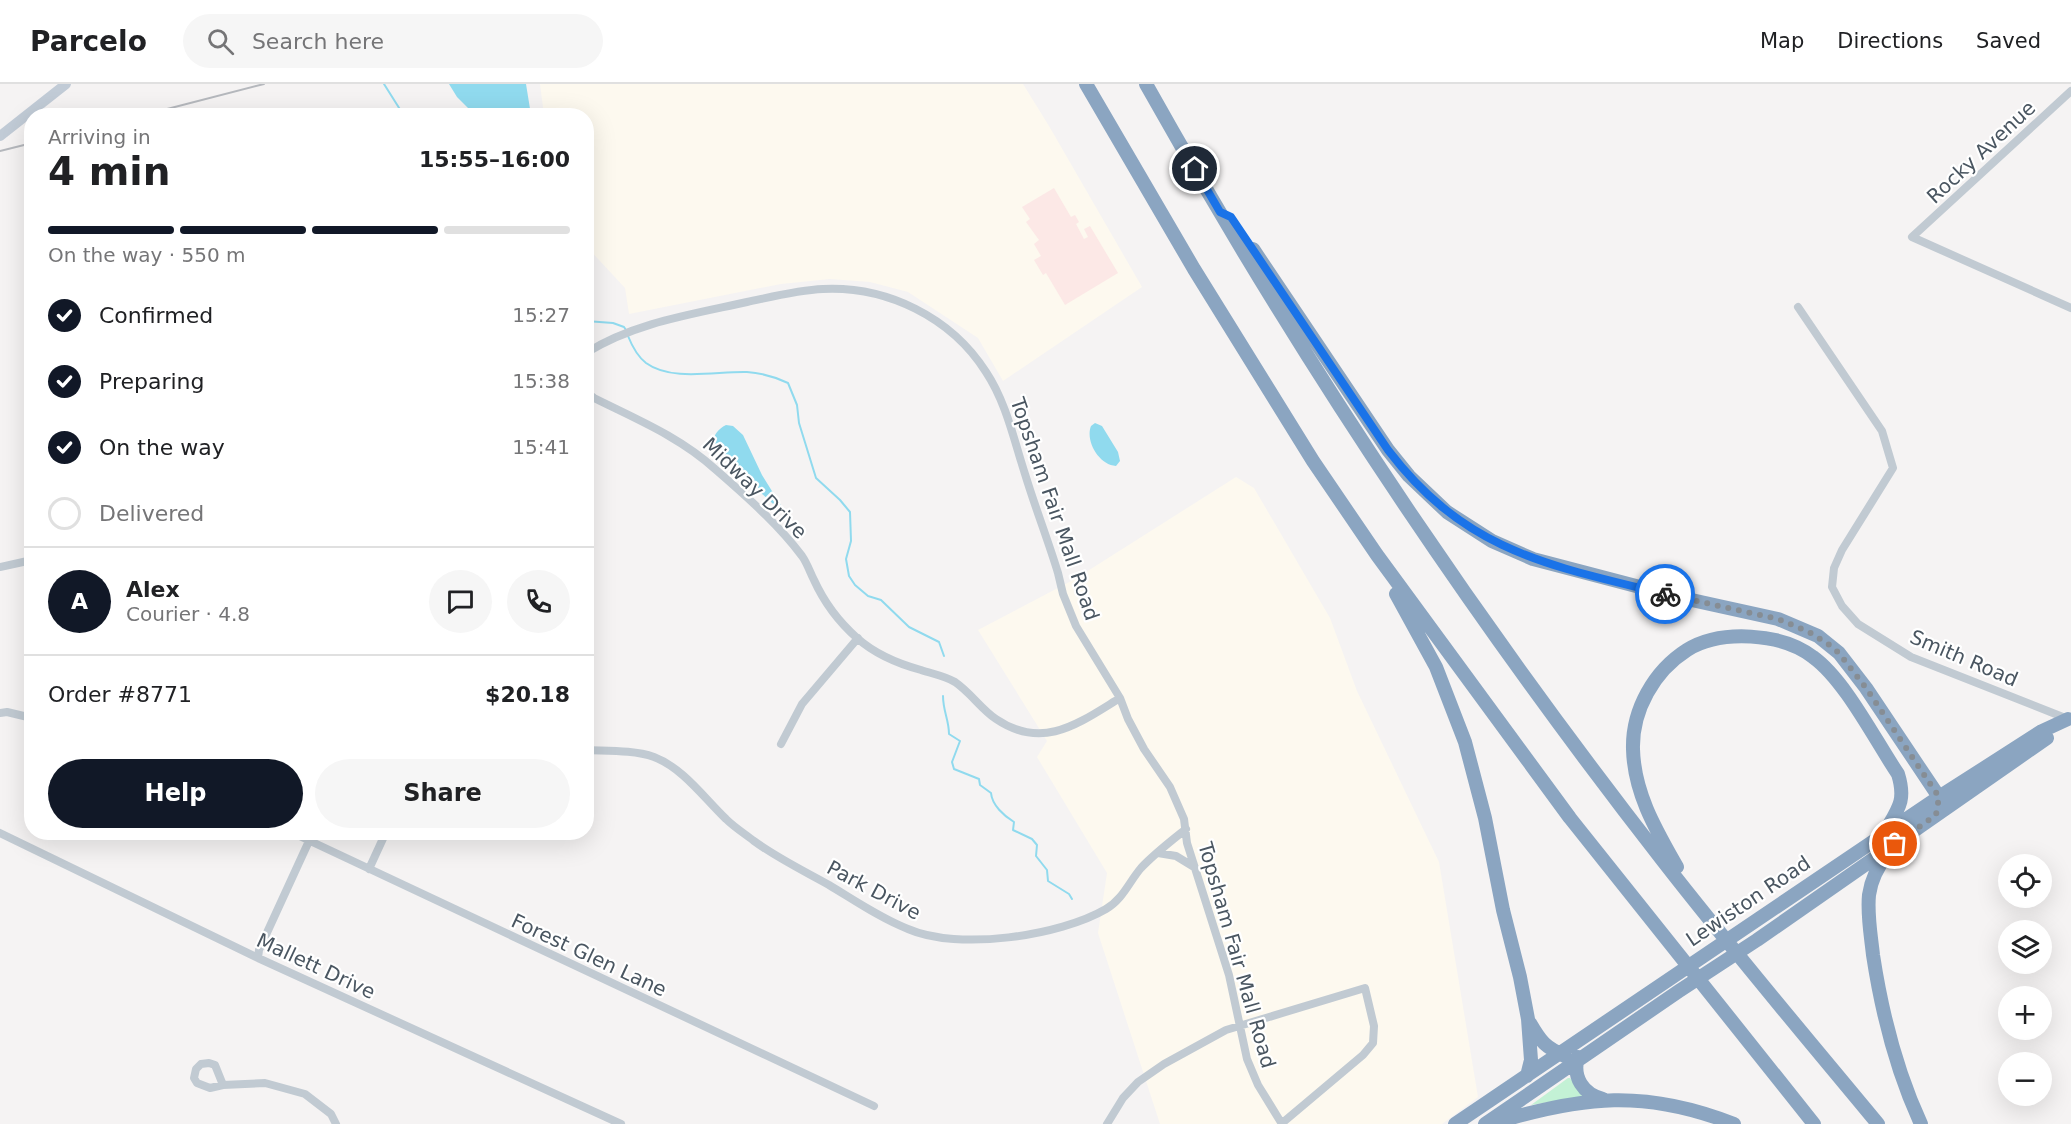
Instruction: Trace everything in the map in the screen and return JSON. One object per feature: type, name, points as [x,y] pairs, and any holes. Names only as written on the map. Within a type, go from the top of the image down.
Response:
[{"type":"highway","points":[[1086,84],[1194,269],[1313,460],[1377,555],[1570,818],[1814,1124]]},
{"type":"highway","points":[[1146,84],[1292,332],[1372,459],[1535,691],[1696,903],[1878,1124]]},
{"type":"highway","points":[[1220,212],[1231,217],[1388,450],[1414,481],[1447,512],[1492,541],[1533,559],[1678,597],[1778,619],[1818,636],[1839,653],[1866,688],[1939,797],[1936,815]]},
{"type":"highway","points":[[1377,555],[1387,579],[1410,616],[1436,667],[1465,742],[1483,809],[1528,1019],[1531,1060],[1527,1076]]},
{"type":"highway","points":[[1696,903],[1651,821],[1635,771],[1633,748],[1635,722],[1645,696],[1663,670],[1687,650],[1701,644],[1743,637],[1762,637],[1797,647],[1829,671],[1898,774],[1903,790],[1898,810],[1883,835]]},
{"type":"highway","name":"Lewiston Road","points":[[1455,1124],[1939,797],[2042,731],[2070,718]]},
{"type":"highway","name":"Lewiston Road","points":[[1485,1124],[1757,940],[2047,738],[2070,718]]},
{"type":"highway","points":[[1895,844],[1881,862],[1872,881],[1869,894],[1870,926],[1880,997],[1892,1046],[1921,1124]]},
{"type":"highway","points":[[1528,1019],[1541,1042],[1577,1061]]},
{"type":"highway","points":[[1584,1038],[1576,1073],[1582,1087],[1589,1094],[1604,1100]]},
{"type":"highway","points":[[1492,1124],[1544,1109],[1604,1100],[1668,1104],[1702,1112],[1734,1124]]},
{"type":"street","points":[[36,108],[66,84]]},
{"type":"street","name":"Rocky Avenue","points":[[2069,97],[1912,237],[2071,308]]},
{"type":"street","points":[[0,136],[24,117]]},
{"type":"street","name":"Topsham Fair Mall Road","points":[[594,347],[657,323],[749,302],[822,289],[848,289],[889,297],[911,306],[943,325],[965,345],[987,372],[1004,408],[1076,626],[1170,787],[1184,819],[1194,867],[1229,975],[1251,1068],[1258,1085],[1282,1124]]},
{"type":"street","name":"Smith Road","points":[[1798,308],[1882,431],[1893,468],[1842,550],[1834,568],[1832,587],[1842,606],[1858,624],[1911,657],[2070,718]]},
{"type":"street","name":"Midway Drive","points":[[594,398],[674,439],[715,468],[802,556],[826,602],[839,620],[858,638],[895,661],[944,676],[955,682],[994,718],[1024,732],[1055,732],[1072,727],[1120,698]]},
{"type":"street","points":[[0,567],[24,562]]},
{"type":"street","points":[[781,744],[802,704],[858,638]]},
{"type":"street","points":[[0,713],[7,712],[24,716]]},
{"type":"street","name":"Park Drive","points":[[594,750],[618,751],[654,757],[672,767],[727,820],[763,848],[909,930],[938,937],[974,941],[1021,935],[1061,926],[1094,915],[1108,908],[1118,899],[1141,868],[1186,829]]},
{"type":"street","name":"Mallett Drive","points":[[0,833],[258,957],[621,1124]]},
{"type":"street","name":"Forest Glen Lane","points":[[305,840],[874,1106]]},
{"type":"street","points":[[369,869],[382,840]]},
{"type":"street","points":[[258,957],[259,950],[309,842]]},
{"type":"street","points":[[1158,853],[1176,856],[1194,867]]},
{"type":"street","points":[[1107,1124],[1123,1098],[1138,1082],[1164,1064],[1226,1030],[1365,988],[1374,1026],[1373,1043],[1363,1055],[1282,1124]]},
{"type":"street","points":[[224,1085],[266,1083],[305,1094],[331,1113],[336,1124]]},
{"type":"shaded area","points":[[540,84],[1023,84],[1142,287],[1003,381],[978,338],[908,292],[870,282],[830,279],[781,284],[629,314],[625,288],[594,255],[594,108],[543,108]]},
{"type":"shaded area","points":[[1054,188],[1071,217],[1075,215],[1079,222],[1076,224],[1084,239],[1088,237],[1084,229],[1090,226],[1118,273],[1065,305],[1046,273],[1043,275],[1034,260],[1041,256],[1034,244],[1039,240],[1026,222],[1030,219],[1022,207]]},
{"type":"shaded area","points":[[1236,477],[1254,488],[1330,618],[1357,691],[1439,862],[1478,1097],[1442,1124],[1160,1124],[1098,933],[1107,873],[1037,757],[1047,741],[978,630],[1075,579]]},
{"type":"green space","points":[[1568,1078],[1585,1096],[1531,1105]]},
{"type":"water","points":[[449,84],[526,84],[530,108],[468,108]]},
{"type":"water","points":[[1095,423],[1102,426],[1118,452],[1120,461],[1116,466],[1110,465],[1099,457],[1092,445],[1090,432],[1091,426]]},
{"type":"water","points":[[726,425],[733,426],[743,435],[762,475],[785,512],[784,514],[736,470],[713,445],[716,433]]},
{"type":"waterway","points":[[384,84],[399,108]]},
{"type":"waterway","points":[[594,322],[613,323],[626,330]]},
{"type":"waterway","points":[[628,336],[640,357],[657,369],[681,374],[753,373],[788,383],[797,405],[799,423],[816,478],[850,512],[851,541],[846,559],[849,576],[855,585],[868,596],[881,600],[909,627],[939,642],[944,656]]},
{"type":"waterway","points":[[943,696],[949,734],[960,741],[952,762],[954,769],[979,779],[980,785],[991,793],[999,810],[1014,822],[1013,830],[1032,839],[1037,845],[1036,856],[1047,870],[1048,881],[1069,894],[1072,899]]},
{"type":"railway","points":[[171,108],[264,84]]},
{"type":"railway","points":[[0,151],[24,145]]},
{"type":"way so far","points":[[1665,594],[1788,622],[1818,636],[1839,653],[1866,688],[1939,797],[1936,815],[1895,844]]},
{"type":"route","points":[[1195,169],[1220,212],[1231,217],[1377,436],[1398,464],[1438,504],[1483,536],[1521,555],[1558,567],[1665,594]]}]
